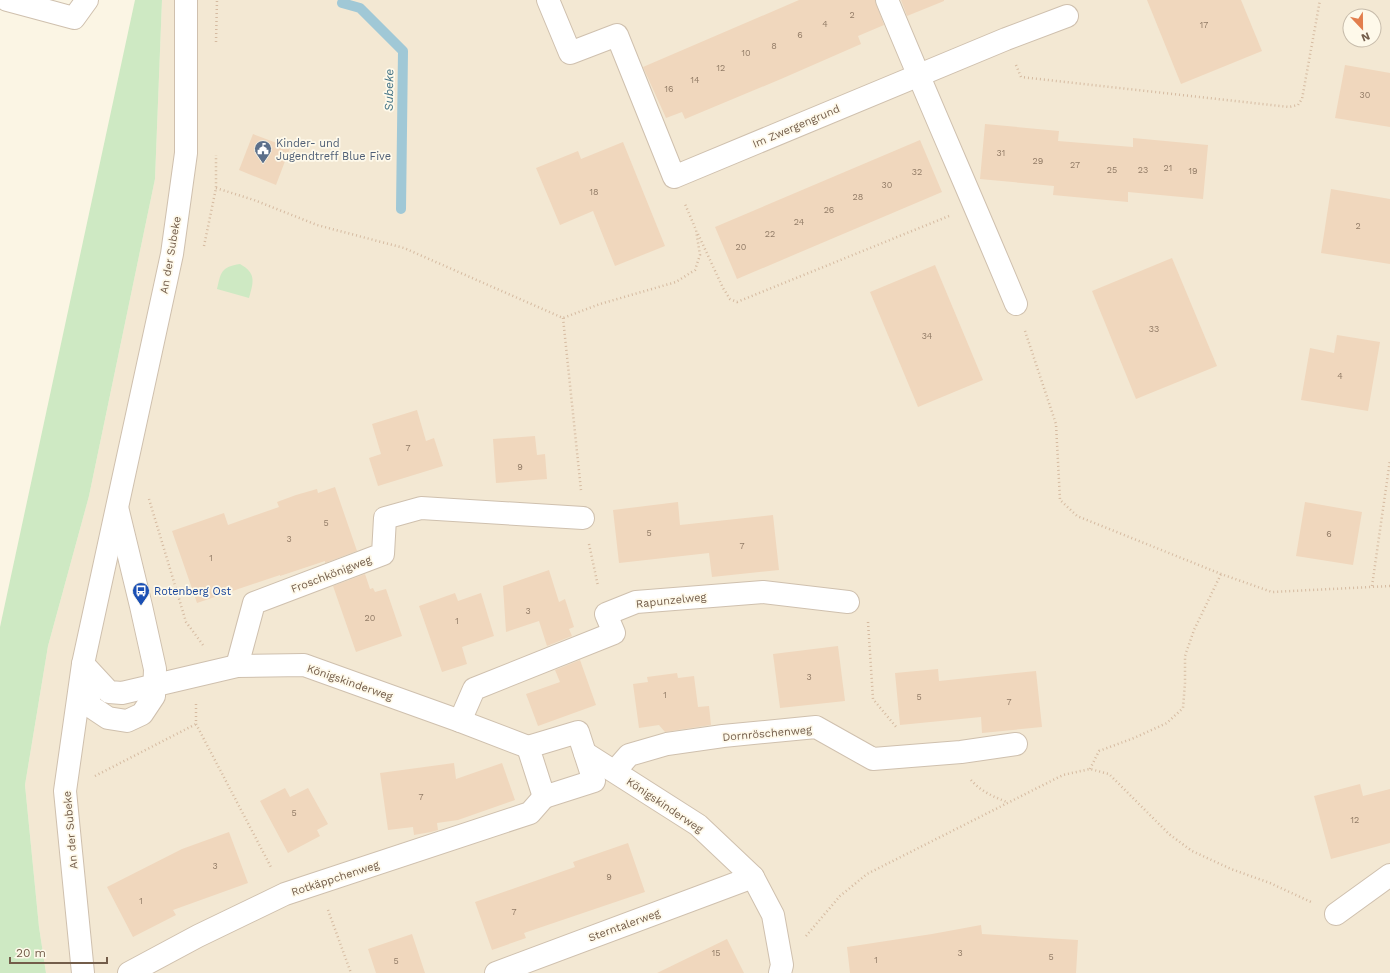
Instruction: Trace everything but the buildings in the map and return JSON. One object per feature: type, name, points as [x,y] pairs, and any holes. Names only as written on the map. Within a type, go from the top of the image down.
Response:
[{"type":"street","points":[[7,0],[74,18],[87,0]]},
{"type":"street","name":"An der Subeke","points":[[83,973],[65,791],[83,664],[172,254],[186,153],[186,0]]},
{"type":"street","points":[[548,0],[570,54],[617,35],[674,177]]},
{"type":"street","points":[[887,0],[1016,304]]},
{"type":"street","name":"Im Zwergengrund","points":[[674,177],[918,75],[1067,16]]},
{"type":"street","name":"An der Subeke","points":[[83,664],[90,706],[108,718],[127,721],[142,714],[154,696],[155,669],[117,506]]},
{"type":"street","name":"Froschkönigweg","points":[[229,668],[254,603],[383,554],[385,518],[421,508],[583,518]]},
{"type":"street","name":"Rapunzelweg","points":[[460,721],[474,689],[614,633],[606,614],[636,602],[763,592],[848,602]]},
{"type":"street","name":"Königskinderweg","points":[[154,686],[229,668],[304,665],[528,747]]},
{"type":"street","name":"Dornröschenweg","points":[[615,771],[629,755],[667,744],[723,736],[816,727],[873,759],[961,752],[1016,744]]},
{"type":"street","points":[[578,732],[594,781],[544,797],[528,747],[578,732]]},
{"type":"street","name":"Königskinderweg","points":[[584,752],[698,825],[753,877],[773,914],[781,969]]},
{"type":"street","name":"Rotkäppchenweg","points":[[129,973],[198,936],[285,894],[530,813],[544,797]]},
{"type":"street","points":[[1336,914],[1390,875]]},
{"type":"street","name":"Sterntalerweg","points":[[496,973],[753,877]]},
{"type":"path","points":[[216,0],[216,47]]},
{"type":"path","points":[[1006,39],[1021,77],[1289,108],[1298,105],[1302,100],[1320,0]]},
{"type":"path","points":[[203,250],[216,188],[216,149]]},
{"type":"path","points":[[674,177],[722,288],[730,299],[737,302],[975,206]]},
{"type":"path","points":[[216,188],[254,200],[317,225],[404,248],[563,318],[600,304],[676,282],[695,270],[700,255],[696,230]]},
{"type":"path","points":[[1016,304],[1056,424],[1060,500],[1077,516],[1221,574],[1272,592],[1390,586]]},
{"type":"path","points":[[563,318],[583,518],[597,582]]},
{"type":"path","points":[[1372,586],[1390,460]]},
{"type":"path","points":[[150,493],[149,500],[186,622],[229,668]]},
{"type":"path","points":[[1090,769],[1099,751],[1134,738],[1167,723],[1183,708],[1185,656],[1194,630],[1221,574]]},
{"type":"path","points":[[867,616],[873,699],[897,729],[901,757]]},
{"type":"path","points":[[65,791],[196,724],[285,894]]},
{"type":"path","points":[[961,752],[965,773],[974,784],[990,795],[1007,802]]},
{"type":"path","points":[[781,969],[840,896],[867,874],[1007,802],[1062,776],[1090,769],[1109,774],[1169,834],[1192,852],[1231,869],[1270,883],[1336,914]]},
{"type":"path","points":[[334,925],[351,973]]},
{"type":"shaded area","points":[[162,0],[1390,0],[1390,973],[46,973],[39,927],[25,785],[48,646],[89,496],[155,179]]},
{"type":"green space","points":[[135,0],[162,0],[155,179],[89,496],[48,646],[25,785],[39,927],[46,973],[0,973],[0,627]]},
{"type":"green space","points":[[240,264],[251,274],[253,282],[249,298],[217,289],[223,271],[229,267]]},
{"type":"waterway","name":"Subeke","points":[[342,3],[360,8],[403,51],[401,209]]},
{"type":"place","name":"Kinder- und Jugendtreff Blue Five","points":[[263,164]]},
{"type":"place","name":"Rotenberg Ost","points":[[141,606]]}]
